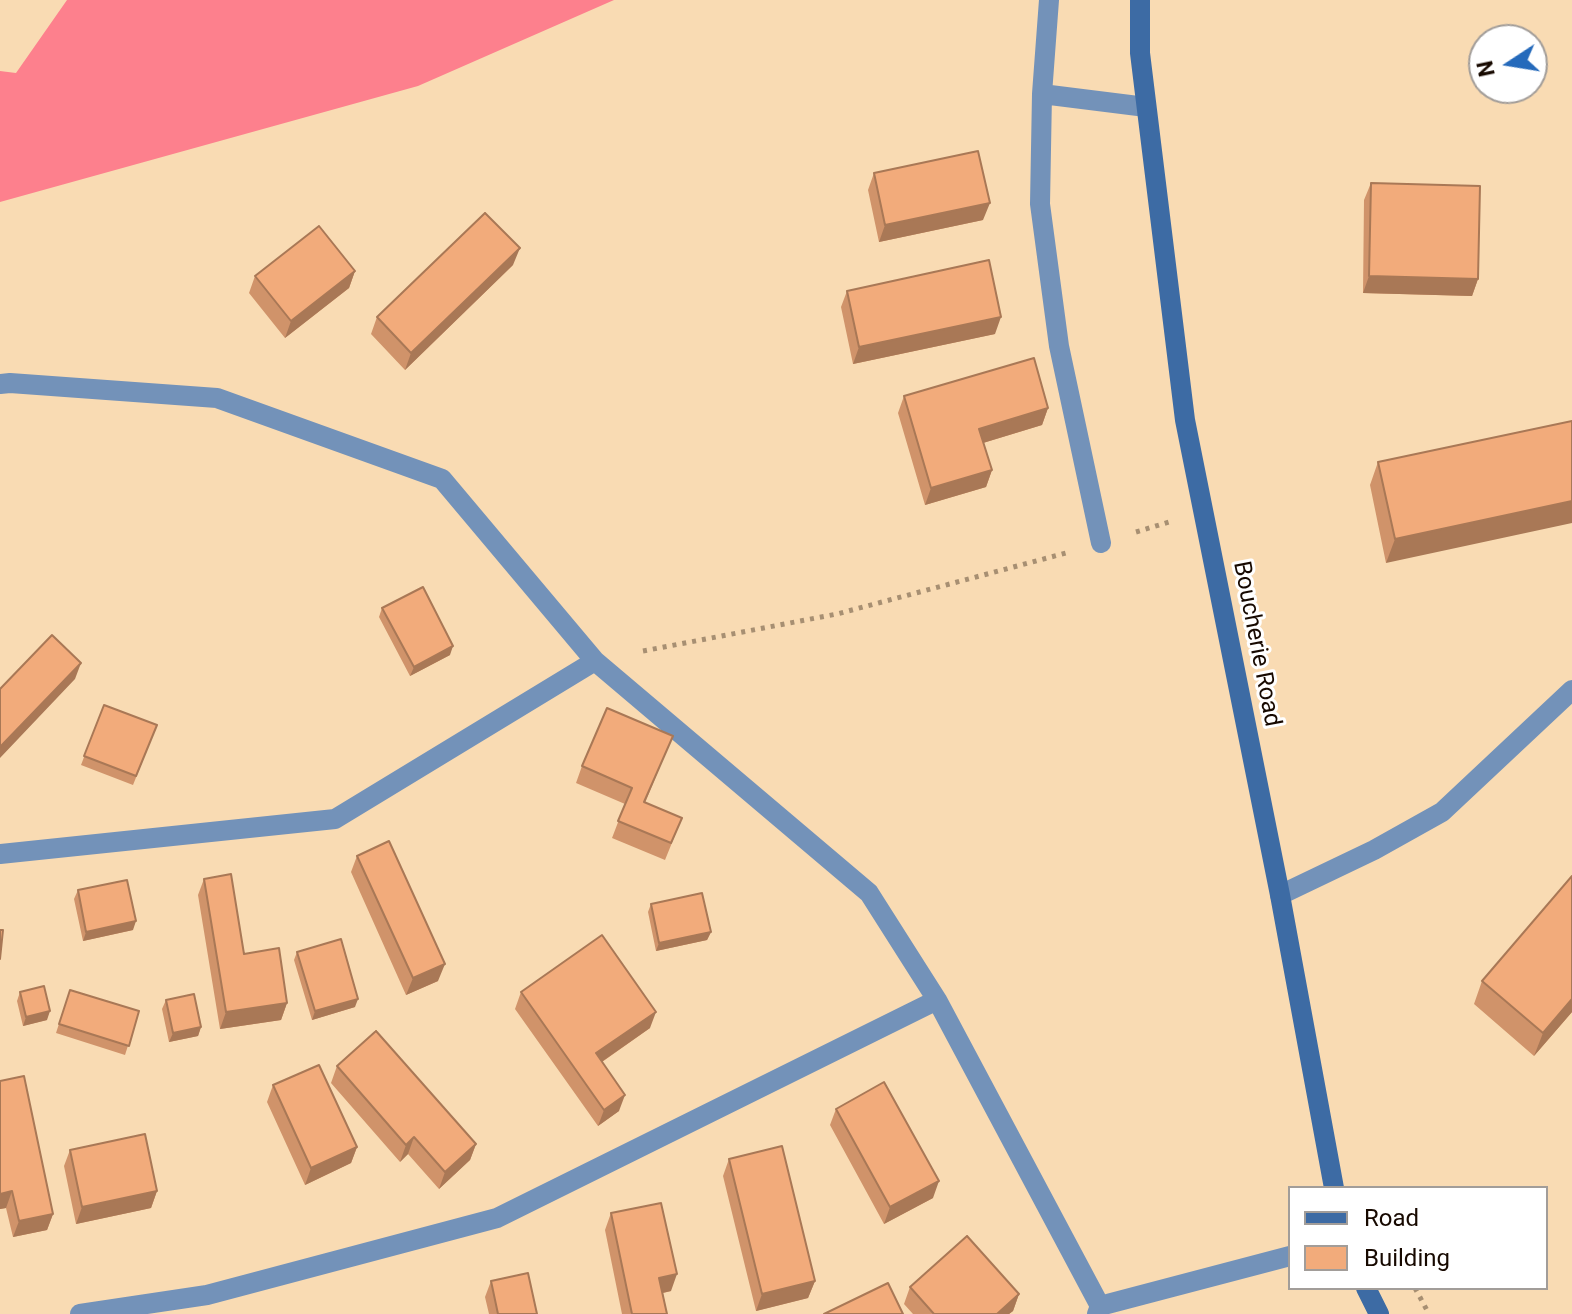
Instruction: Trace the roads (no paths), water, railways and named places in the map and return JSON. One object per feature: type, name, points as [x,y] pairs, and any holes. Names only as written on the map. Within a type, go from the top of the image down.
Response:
[{"type":"main road","name":"Boucherie Road","points":[[1140,0],[1140,53],[1185,420],[1280,895],[1334,1186]]},
{"type":"main road","points":[[1367,1290],[1379,1314]]},
{"type":"street","points":[[1049,0],[1042,94],[1040,204],[1059,346],[1101,543]]},
{"type":"street","points":[[1042,94],[1146,107]]},
{"type":"street","points":[[0,384],[217,398],[442,479],[595,661],[869,893],[937,1000],[1099,1310],[1288,1257]]},
{"type":"street","points":[[0,854],[335,819],[595,661]]},
{"type":"street","points":[[1280,895],[1374,850],[1442,812],[1572,690]]},
{"type":"street","points":[[80,1314],[207,1295],[497,1218],[937,1000]]}]
